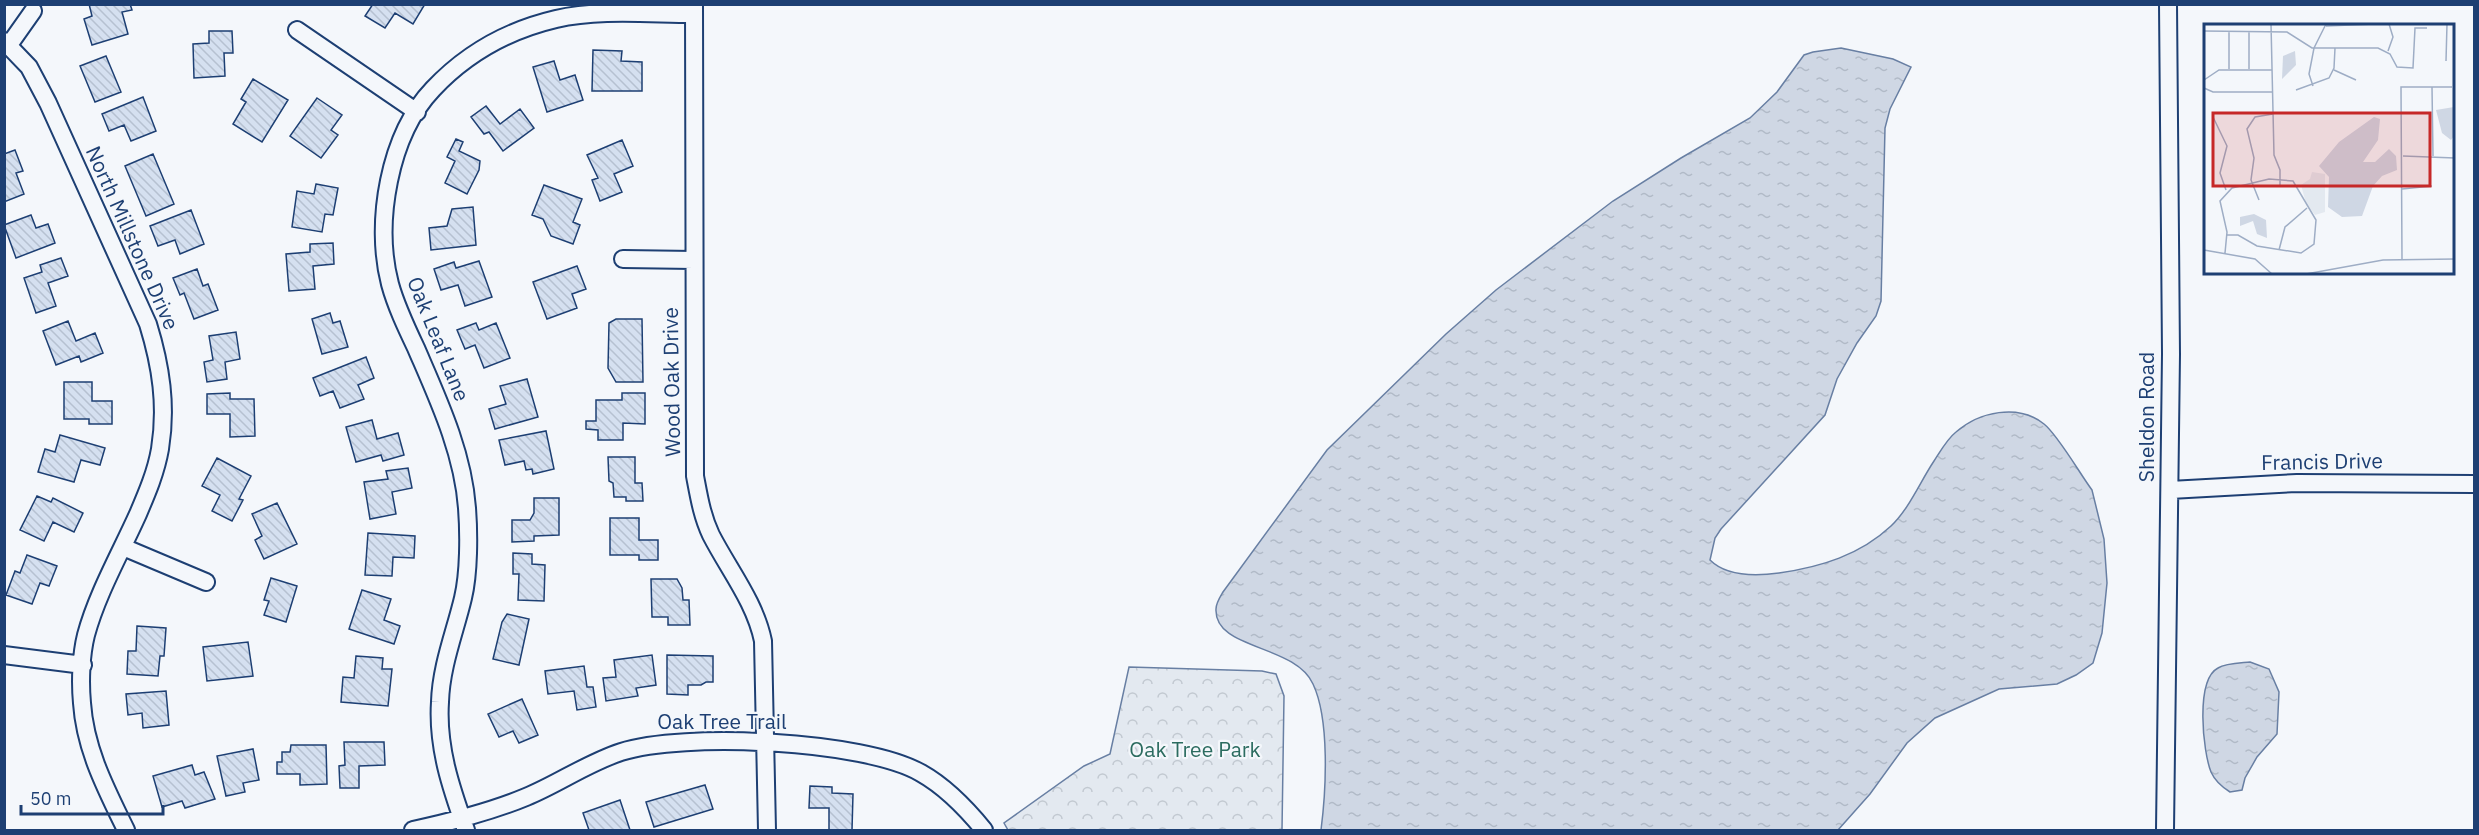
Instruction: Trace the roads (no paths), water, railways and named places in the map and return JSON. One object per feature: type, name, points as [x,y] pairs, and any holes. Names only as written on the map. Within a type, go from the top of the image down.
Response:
[{"type":"street","name":"Sheldon Road","points":[[2165,831],[2170,490],[2170,48],[2168,4]]},
{"type":"street","name":"Oak Leaf Lane","points":[[463,824],[443,761],[440,700],[447,654],[464,595],[468,509],[462,469],[442,406],[398,309],[390,283],[384,255],[383,217],[388,181],[405,131],[431,91],[489,44],[523,28],[558,18],[694,9]]},
{"type":"street","name":"Wood Oak Drive","points":[[694,9],[695,476],[700,507],[711,535],[760,626],[765,648],[767,831]]},
{"type":"street","points":[[7,43],[33,11]]},
{"type":"street","points":[[297,30],[417,112]]},
{"type":"street","name":"North Millstone Drive","points":[[7,43],[29,68],[48,103],[148,324],[157,351],[162,380],[163,422],[160,451],[150,484],[86,636],[83,665],[81,701],[84,729],[92,758],[126,831]]},
{"type":"street","points":[[623,259],[694,260]]},
{"type":"street","name":"Francis Drive","points":[[2170,490],[2297,483],[2475,484]]},
{"type":"street","points":[[123,547],[206,582]]},
{"type":"street","points":[[4,655],[83,665]]},
{"type":"street","name":"Oak Tree Trail","points":[[413,831],[463,824],[526,797],[599,761],[646,745],[766,743],[831,747],[880,757],[920,772],[961,802],[984,831]]},
{"type":"water","points":[[1841,48],[1893,59],[1911,67],[1890,109],[1885,128],[1881,301],[1876,316],[1857,343],[1837,379],[1825,415],[1721,529],[1715,538],[1710,560],[1725,570],[1761,575],[1810,567],[1853,552],[1891,526],[1909,504],[1944,446],[1956,432],[1965,425],[1987,415],[2011,412],[2023,414],[2034,417],[2050,429],[2092,490],[2104,539],[2107,583],[2102,633],[2093,663],[2057,684],[1999,689],[1935,718],[1907,743],[1870,794],[1838,830],[1321,830],[1325,776],[1324,736],[1322,717],[1313,684],[1304,671],[1290,661],[1228,632],[1219,622],[1216,609],[1223,592],[1327,450],[1446,334],[1496,290],[1613,201],[1750,118],[1777,92],[1804,55]]},
{"type":"water","points":[[2250,662],[2269,669],[2279,692],[2277,734],[2257,757],[2245,778],[2242,790],[2230,792],[2211,772],[2205,749],[2203,717],[2206,686],[2211,675],[2221,666]]},
{"type":"park label","name":"Oak Tree Park","points":[[1195,750]]}]
